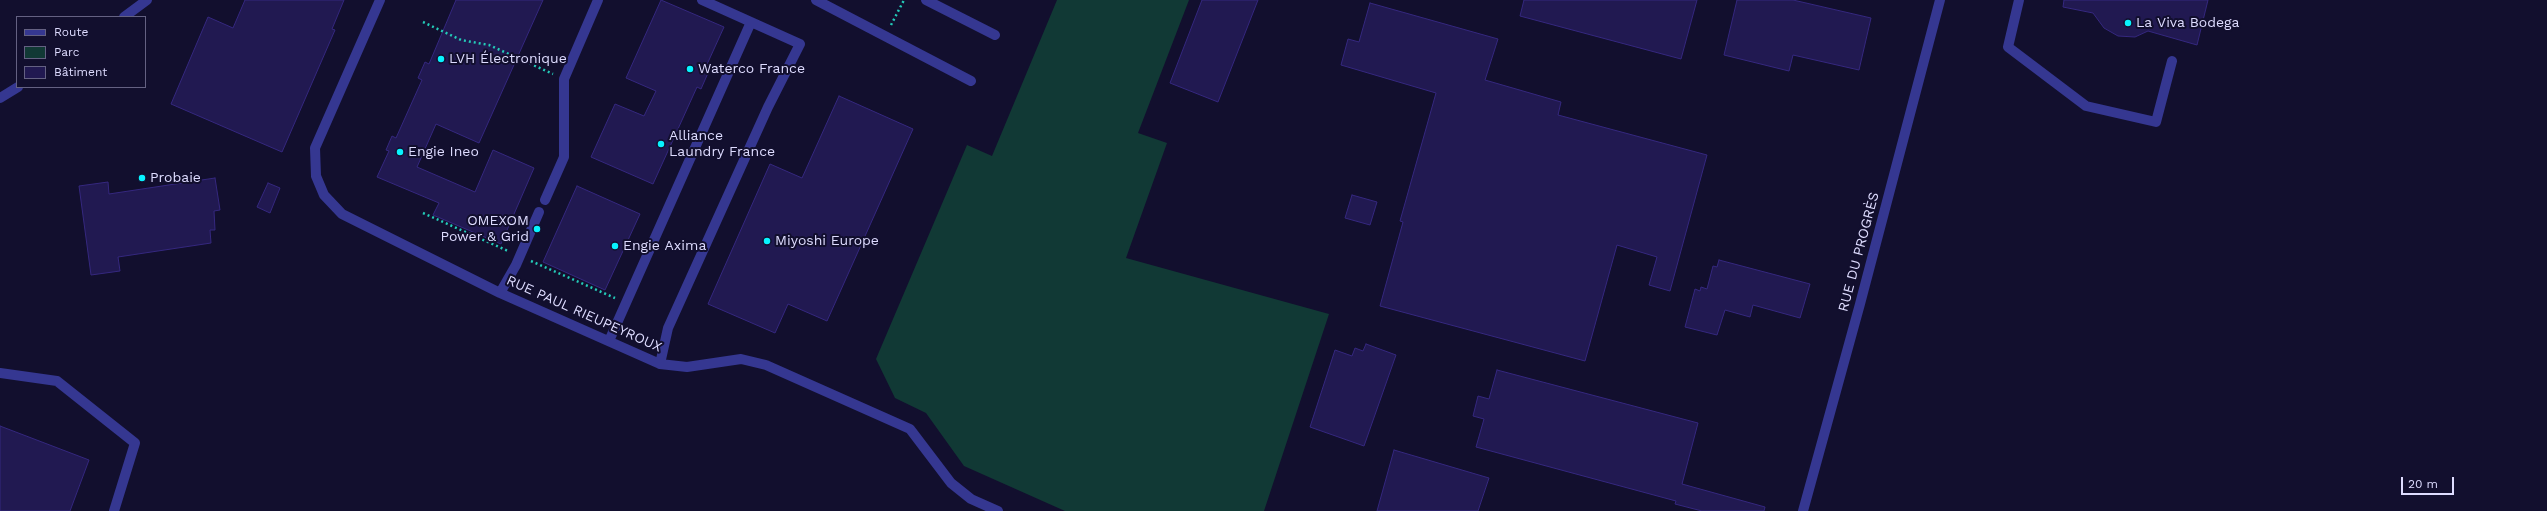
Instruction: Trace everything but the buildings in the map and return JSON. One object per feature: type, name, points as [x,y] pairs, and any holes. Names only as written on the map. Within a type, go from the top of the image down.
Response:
[{"type":"street","points":[[125,16],[147,0]]},
{"type":"street","name":"RUE PAUL RIEUPEYROUX","points":[[380,0],[315,148],[316,176],[324,195],[342,214],[500,292],[660,364],[687,367],[741,359],[766,365],[910,429],[951,483],[971,499],[998,511]]},
{"type":"street","points":[[545,200],[564,157],[564,79],[598,0]]},
{"type":"street","points":[[660,364],[668,328],[768,108],[800,44],[702,0]]},
{"type":"street","points":[[816,0],[971,81]]},
{"type":"street","points":[[926,0],[995,36]]},
{"type":"street","name":"RUE DU PROGRÈS","points":[[1803,511],[1860,304],[1940,0]]},
{"type":"street","points":[[2019,0],[2008,47],[2086,106],[2156,122],[2172,62]]},
{"type":"street","points":[[609,341],[751,22]]},
{"type":"street","points":[[0,98],[16,88]]},
{"type":"street","points":[[500,292],[516,265],[539,212]]},
{"type":"street","points":[[0,373],[57,381],[135,443],[114,511]]},
{"type":"path","points":[[885,36],[904,0]]},
{"type":"path","points":[[423,22],[461,40],[489,45],[564,79]]},
{"type":"green space","points":[[1057,0],[1189,0],[1138,133],[1167,143],[1126,258],[1329,314],[1264,511],[1065,511],[964,466],[926,413],[895,398],[876,359],[967,145],[992,156]]},
{"type":"place","name":"La Viva Bodega","points":[[2128,23]]},
{"type":"place","name":"LVH Électronique","points":[[441,59]]},
{"type":"place","name":"Waterco France","points":[[690,69]]},
{"type":"place","name":"Alliance Laundry France","points":[[661,144]]},
{"type":"place","name":"Engie Ineo","points":[[400,152]]},
{"type":"place","name":"Probaie","points":[[142,178]]},
{"type":"place","name":"OMEXOM Power & Grid","points":[[537,229]]},
{"type":"place","name":"Miyoshi Europe","points":[[767,241]]},
{"type":"place","name":"Engie Axima","points":[[615,246]]}]
